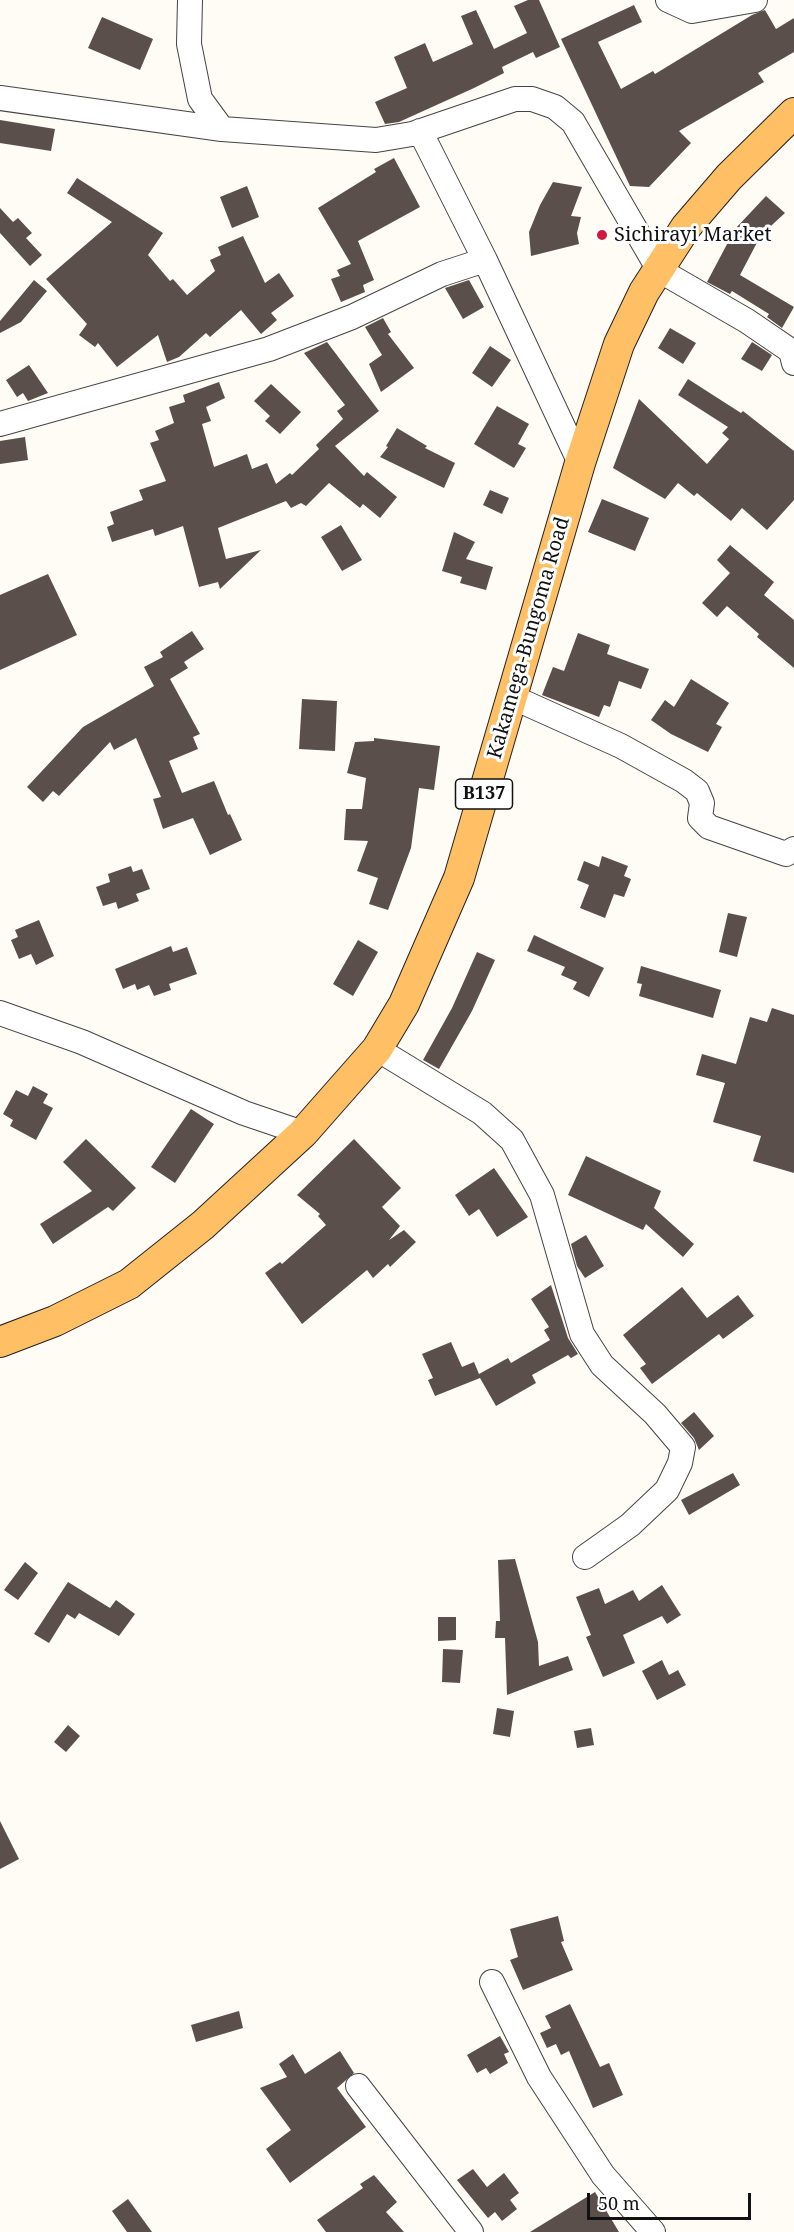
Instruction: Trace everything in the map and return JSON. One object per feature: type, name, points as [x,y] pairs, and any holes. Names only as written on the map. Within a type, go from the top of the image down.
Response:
[{"type":"main road","name":"Kakamega-Bungoma Road","points":[[0,1342],[56,1320],[129,1284],[203,1225],[303,1133],[377,1049],[404,1004],[459,878],[580,463],[619,344],[644,292],[686,227],[729,177],[794,113]]},
{"type":"street","points":[[190,0],[189,44],[200,99],[222,129]]},
{"type":"street","points":[[668,0],[692,11],[755,0]]},
{"type":"street","points":[[0,98],[222,129],[376,140],[420,131],[515,99],[532,99],[555,107],[573,122],[659,270],[747,321],[791,351],[794,363]]},
{"type":"street","points":[[420,131],[485,260],[580,463]]},
{"type":"street","points":[[0,424],[269,349],[352,317],[442,274],[485,260]]},
{"type":"street","points":[[512,697],[621,746],[684,781],[697,791],[702,803],[700,818],[709,827],[786,854],[794,849]]},
{"type":"street","points":[[0,1013],[92,1046],[244,1113],[303,1133]]},
{"type":"street","points":[[377,1049],[482,1113],[512,1140],[542,1195],[582,1334],[602,1365],[655,1414],[683,1448],[680,1463],[667,1490],[630,1525],[585,1557]]},
{"type":"street","points":[[492,1982],[539,2077],[603,2175],[653,2232]]},
{"type":"street","points":[[358,2086],[471,2232]]},
{"type":"building","points":[[528,0],[539,0],[560,47],[536,58],[533,52],[502,67],[504,73],[474,88],[399,122],[385,124],[375,102],[407,88],[394,57],[425,43],[433,62],[473,44],[461,16],[476,10],[494,49],[527,33],[514,6]]},
{"type":"building","points":[[634,5],[642,22],[598,42],[621,89],[653,71],[655,74],[752,15],[765,10],[776,29],[794,18],[794,52],[758,73],[764,82],[679,131],[691,143],[649,187],[630,186],[561,39]]},
{"type":"building","points":[[102,17],[153,39],[140,70],[88,48]]},
{"type":"building","points":[[0,120],[55,129],[51,151],[0,143]]},
{"type":"building","points":[[394,158],[420,207],[358,241],[374,280],[363,285],[365,292],[341,302],[331,279],[340,276],[337,270],[351,264],[318,208],[376,172],[374,169]]},
{"type":"building","points":[[77,178],[163,233],[148,255],[170,281],[173,279],[187,295],[215,271],[210,260],[221,255],[218,247],[243,236],[265,283],[279,273],[294,296],[271,313],[277,320],[261,334],[241,310],[210,337],[206,333],[179,357],[167,362],[158,335],[117,367],[98,343],[95,347],[79,335],[87,324],[46,279],[112,222],[67,193]]},
{"type":"building","points":[[553,182],[582,187],[571,216],[581,217],[577,233],[579,244],[531,256],[529,232]]},
{"type":"building","points":[[247,186],[259,217],[232,228],[220,197]]},
{"type":"building","points":[[766,196],[785,213],[761,235],[740,275],[794,307],[782,328],[767,317],[769,314],[732,291],[730,294],[707,282],[735,229]]},
{"type":"building","points":[[0,208],[13,222],[18,218],[32,233],[26,238],[42,255],[30,266],[0,233]]},
{"type":"building","points":[[34,280],[47,291],[21,322],[0,333],[0,321]]},
{"type":"building","points":[[469,280],[484,307],[463,319],[445,288]]},
{"type":"building","points":[[383,318],[391,332],[388,334],[414,368],[381,392],[369,364],[382,355],[365,327]]},
{"type":"building","points":[[670,328],[696,343],[683,364],[658,348]]},
{"type":"building","points":[[327,342],[379,411],[335,446],[364,476],[367,472],[397,497],[380,518],[363,504],[360,508],[329,483],[306,506],[301,503],[291,508],[286,501],[218,528],[226,559],[261,550],[220,589],[218,582],[199,587],[183,526],[155,536],[153,529],[112,542],[107,527],[114,524],[110,512],[143,500],[139,490],[166,481],[150,443],[159,440],[155,431],[174,423],[169,407],[185,402],[183,395],[219,382],[225,398],[206,407],[211,421],[202,424],[214,467],[247,454],[252,469],[267,463],[276,484],[290,473],[292,475],[319,449],[316,445],[343,419],[337,411],[345,405],[304,353]]},
{"type":"building","points":[[752,342],[772,355],[762,371],[741,359]]},
{"type":"building","points":[[490,346],[511,360],[492,387],[472,373]]},
{"type":"building","points":[[29,365],[48,393],[28,401],[23,393],[17,397],[6,380]]},
{"type":"building","points":[[688,379],[741,413],[743,411],[794,451],[794,500],[767,530],[742,508],[731,521],[697,493],[694,496],[678,483],[665,499],[613,468],[639,399],[707,464],[729,439],[722,433],[728,427],[678,395]]},
{"type":"building","points":[[271,384],[301,412],[280,434],[265,421],[270,416],[254,401]]},
{"type":"building","points":[[497,406],[529,424],[518,444],[526,448],[514,468],[474,444]]},
{"type":"building","points":[[397,428],[427,446],[425,448],[455,463],[444,488],[380,457],[388,447],[386,446]]},
{"type":"building","points":[[25,437],[28,460],[0,464],[0,441]]},
{"type":"building","points":[[490,490],[509,498],[502,514],[483,505]]},
{"type":"building","points":[[602,499],[649,518],[635,551],[588,532]]},
{"type":"building","points":[[341,525],[362,560],[342,571],[321,537]]},
{"type":"building","points":[[454,532],[475,542],[466,559],[493,567],[486,590],[460,583],[462,577],[442,571]]},
{"type":"building","points":[[730,545],[774,582],[764,595],[794,620],[794,668],[757,637],[759,634],[727,606],[717,617],[702,603],[730,573],[717,560]]},
{"type":"building","points":[[48,574],[77,635],[0,670],[0,595]]},
{"type":"building","points":[[192,631],[204,649],[184,662],[188,668],[170,679],[200,734],[193,737],[198,749],[169,761],[182,793],[214,781],[228,815],[230,814],[242,840],[210,855],[193,818],[163,829],[153,799],[161,797],[136,738],[114,750],[110,742],[59,796],[53,791],[43,802],[27,787],[83,727],[154,686],[144,667],[163,657],[160,652]]},
{"type":"building","points":[[578,633],[610,645],[607,654],[649,669],[641,689],[619,681],[610,707],[604,705],[599,717],[542,695],[553,667],[564,671]]},
{"type":"building","points":[[691,679],[729,703],[716,724],[722,727],[708,752],[671,734],[651,720],[665,700],[674,707]]},
{"type":"building","points":[[302,699],[337,701],[335,751],[299,749]]},
{"type":"building","points":[[374,738],[440,746],[434,790],[419,788],[411,848],[388,910],[369,904],[378,878],[357,871],[368,841],[344,840],[346,809],[362,809],[366,778],[347,773],[355,742],[374,741]]},
{"type":"building","points":[[602,856],[628,866],[624,876],[631,879],[624,897],[614,894],[605,918],[580,908],[589,885],[577,880],[584,861],[599,867]]},
{"type":"building","points":[[131,866],[133,872],[142,869],[150,889],[136,894],[139,901],[118,909],[116,902],[103,906],[96,887],[110,882],[108,874]]},
{"type":"building","points":[[728,913],[747,917],[737,957],[719,952]]},
{"type":"building","points":[[39,920],[54,956],[36,965],[31,954],[19,959],[11,940],[18,937],[15,930]]},
{"type":"building","points":[[534,935],[604,968],[589,997],[573,989],[577,982],[561,975],[565,967],[527,951]]},
{"type":"building","points":[[358,940],[378,952],[353,996],[333,984]]},
{"type":"building","points":[[171,946],[173,952],[187,947],[197,974],[169,984],[171,990],[154,996],[149,985],[137,990],[135,984],[123,989],[115,969]]},
{"type":"building","points":[[477,952],[495,960],[472,1011],[439,1069],[423,1060],[452,1008]]},
{"type":"building","points":[[641,966],[721,990],[713,1018],[639,996],[642,984],[637,983]]},
{"type":"building","points":[[772,1008],[794,1015],[794,1173],[753,1161],[761,1136],[713,1122],[725,1083],[696,1075],[702,1054],[736,1064],[750,1017],[767,1022]]},
{"type":"building","points":[[33,1086],[48,1094],[43,1103],[53,1108],[36,1140],[10,1126],[13,1120],[3,1114],[16,1090],[28,1096]]},
{"type":"building","points":[[191,1109],[214,1124],[175,1183],[151,1167]]},
{"type":"building","points":[[86,1139],[136,1188],[113,1211],[108,1207],[53,1244],[40,1224],[92,1191],[63,1162]]},
{"type":"building","points":[[354,1139],[401,1188],[382,1207],[400,1226],[389,1240],[404,1230],[416,1242],[390,1267],[388,1264],[373,1278],[367,1270],[302,1324],[265,1273],[280,1262],[282,1264],[326,1225],[318,1216],[320,1214],[297,1195]]},
{"type":"building","points":[[586,1156],[661,1191],[654,1208],[694,1244],[683,1257],[646,1224],[643,1230],[568,1195]]},
{"type":"building","points":[[494,1168],[528,1217],[497,1237],[479,1209],[469,1216],[455,1195]]},
{"type":"building","points":[[586,1235],[604,1266],[585,1278],[577,1266],[571,1244]]},
{"type":"building","points":[[551,1285],[568,1338],[578,1354],[571,1358],[568,1355],[532,1375],[536,1383],[496,1406],[480,1378],[435,1396],[428,1380],[433,1378],[422,1354],[451,1342],[462,1367],[474,1362],[479,1374],[508,1358],[511,1363],[550,1340],[544,1330],[549,1327],[531,1299]]},
{"type":"building","points":[[682,1287],[707,1318],[738,1295],[754,1316],[723,1339],[719,1334],[652,1384],[640,1368],[646,1364],[623,1335]]},
{"type":"building","points":[[694,1412],[714,1436],[699,1450],[694,1438],[681,1423]]},
{"type":"building","points":[[733,1473],[740,1485],[689,1515],[681,1500]]},
{"type":"building","points":[[515,1559],[538,1642],[539,1666],[568,1656],[573,1670],[507,1695],[505,1638],[495,1638],[496,1621],[500,1621],[498,1560]]},
{"type":"building","points":[[25,1562],[38,1573],[18,1600],[4,1590]]},
{"type":"building","points":[[68,1582],[110,1608],[116,1600],[135,1614],[119,1636],[79,1613],[75,1619],[67,1614],[49,1643],[34,1634]]},
{"type":"building","points":[[662,1585],[681,1615],[667,1624],[662,1616],[623,1635],[635,1663],[603,1677],[586,1637],[591,1635],[576,1597],[599,1588],[605,1604],[633,1590],[639,1601]]},
{"type":"building","points":[[438,1617],[456,1617],[456,1640],[438,1641]]},
{"type":"building","points":[[443,1649],[463,1650],[460,1683],[442,1682]]},
{"type":"building","points":[[662,1660],[669,1675],[678,1670],[686,1685],[657,1700],[642,1671]]},
{"type":"building","points":[[497,1708],[514,1711],[510,1737],[493,1734]]},
{"type":"building","points":[[68,1725],[80,1736],[66,1752],[54,1742]]},
{"type":"building","points":[[591,1728],[594,1745],[577,1748],[574,1731]]},
{"type":"building","points":[[0,1821],[19,1859],[0,1869]]},
{"type":"building","points":[[558,1916],[564,1941],[561,1942],[573,1970],[523,1990],[510,1960],[518,1957],[510,1929]]},
{"type":"building","points":[[570,2004],[600,2067],[609,2063],[623,2095],[593,2108],[569,2051],[561,2055],[556,2044],[547,2048],[540,2033],[551,2028],[545,2016]]},
{"type":"building","points":[[239,2011],[243,2028],[196,2042],[191,2025]]},
{"type":"building","points":[[500,2036],[509,2052],[504,2054],[508,2063],[490,2074],[486,2068],[477,2073],[467,2055]]},
{"type":"building","points":[[340,2051],[354,2073],[337,2088],[366,2127],[290,2183],[266,2149],[291,2130],[260,2088],[287,2077],[279,2064],[293,2054],[305,2074]]},
{"type":"building","points":[[473,2169],[487,2187],[504,2173],[519,2193],[510,2200],[517,2209],[502,2221],[495,2212],[488,2218],[457,2180]]},
{"type":"building","points":[[374,2175],[397,2202],[386,2212],[404,2232],[326,2232],[317,2220],[363,2188],[360,2184]]},
{"type":"building","points":[[595,2192],[619,2232],[530,2232]]},
{"type":"building","points":[[128,2199],[152,2232],[127,2232],[112,2211]]},
{"type":"place","name":"Sichirayi Market","points":[[602,235]]}]
